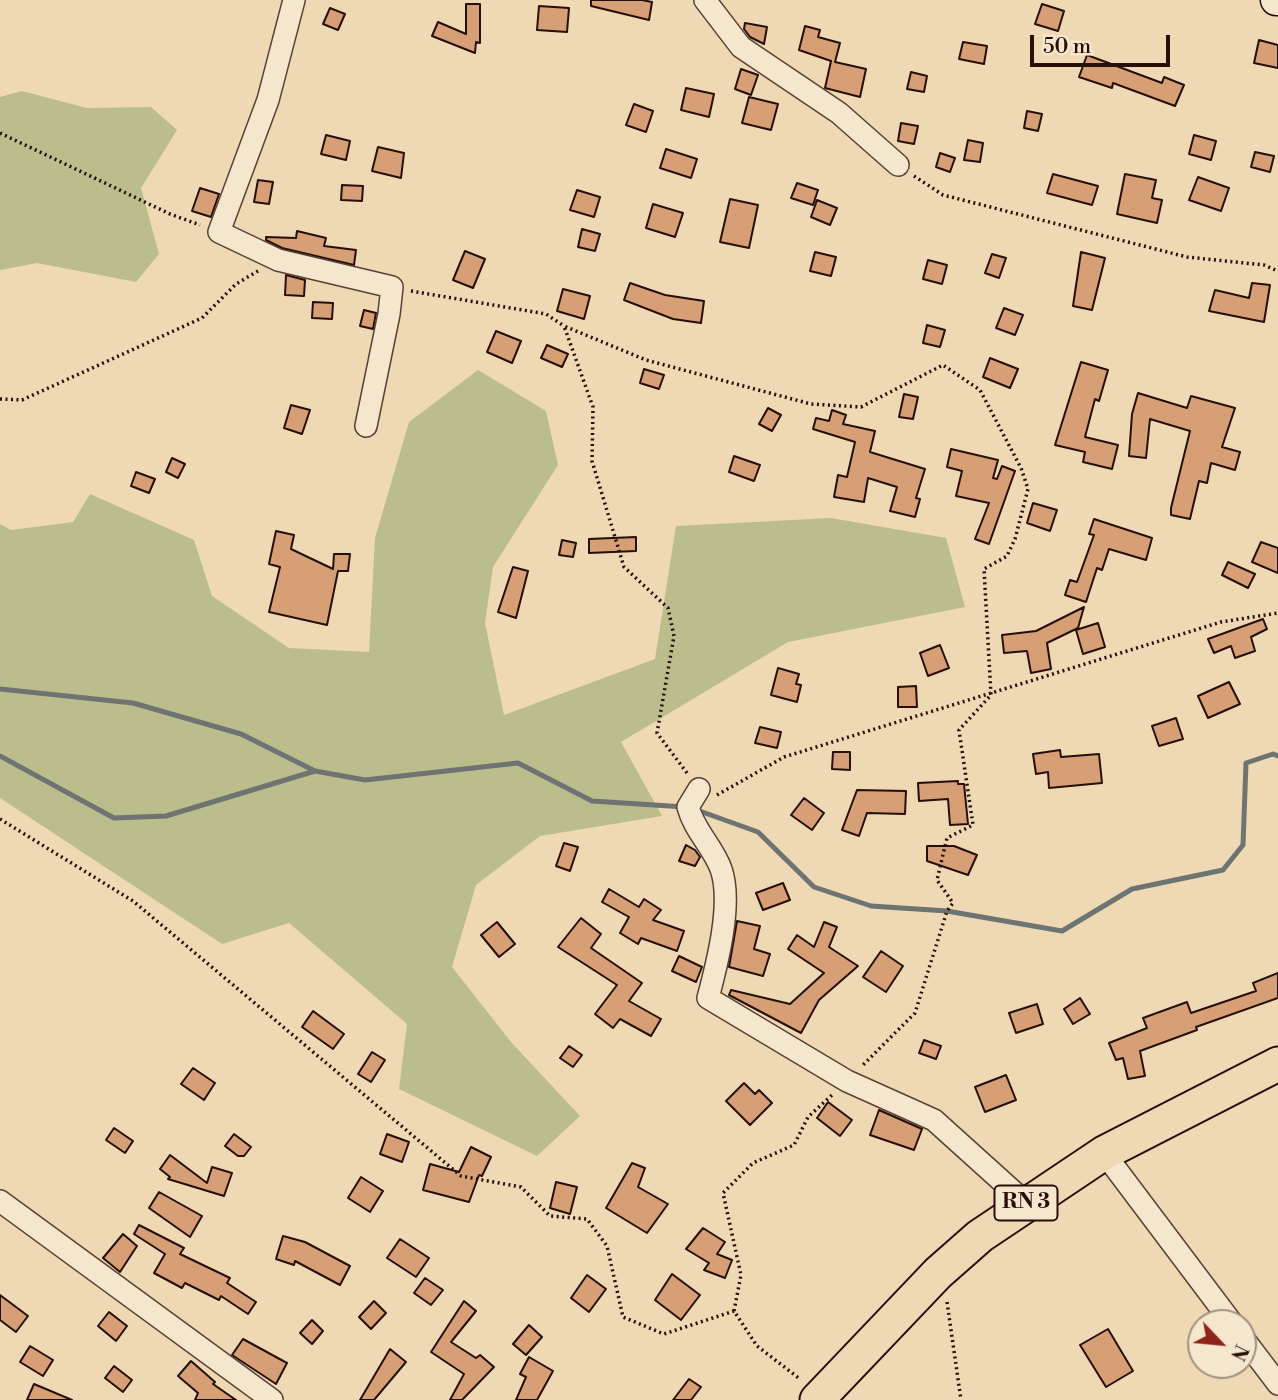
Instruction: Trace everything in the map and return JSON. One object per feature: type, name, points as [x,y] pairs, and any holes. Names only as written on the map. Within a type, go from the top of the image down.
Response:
[{"type":"main road","name":"RN 3","points":[[819,1398],[937,1273],[980,1236],[1104,1153],[1278,1064]]},
{"type":"street","points":[[294,0],[268,100],[219,232],[278,260],[392,287],[390,314],[366,426]]},
{"type":"street","points":[[705,0],[741,47],[839,113],[898,165]]},
{"type":"street","points":[[699,789],[688,807],[691,818],[721,869],[724,889],[722,947],[708,998],[848,1081],[934,1121],[1026,1203]]},
{"type":"street","points":[[1104,1153],[1221,1309]]},
{"type":"street","points":[[0,1201],[272,1400]]},
{"type":"street","points":[[1257,1356],[1278,1384]]},
{"type":"path","points":[[0,133],[170,214],[219,232]]},
{"type":"path","points":[[898,165],[943,195],[1187,257],[1264,265],[1278,271]]},
{"type":"path","points":[[0,400],[22,400],[202,318],[236,284],[278,260]]},
{"type":"path","points":[[392,287],[546,314],[564,326],[646,360],[811,404],[861,407],[943,365],[980,390],[1021,468],[1028,489],[1015,539],[1007,556],[984,569],[991,695],[959,730],[973,825],[947,838],[937,880],[953,902],[947,911],[915,1013],[808,1117],[794,1145],[753,1163],[723,1193],[741,1275],[734,1311],[757,1346],[819,1398]]},
{"type":"path","points":[[564,326],[593,407],[592,461],[624,567],[668,608],[674,636],[657,733],[699,789],[720,796],[784,757],[1221,622],[1278,612]]},
{"type":"path","points":[[0,819],[133,901],[461,1176],[521,1187],[551,1216],[586,1219],[607,1246],[623,1317],[664,1334],[734,1311]]},
{"type":"path","points":[[937,1273],[948,1306],[961,1400]]},
{"type":"green space","points":[[22,91],[87,108],[151,107],[177,130],[141,188],[159,254],[136,282],[37,263],[0,270],[0,97]]},
{"type":"green space","points":[[478,370],[546,411],[558,465],[493,567],[485,623],[504,715],[655,659],[676,526],[831,518],[946,538],[965,607],[788,642],[621,742],[662,816],[540,836],[476,885],[452,967],[511,1042],[580,1116],[537,1156],[399,1089],[407,1024],[289,923],[222,944],[0,798],[0,524],[11,530],[73,522],[90,494],[194,540],[212,596],[289,648],[369,652],[375,538],[409,422]]},
{"type":"building","points":[[591,0],[652,2],[649,20],[591,6]]},
{"type":"building","points":[[466,4],[480,4],[480,43],[476,42],[475,53],[432,36],[438,22],[466,34]]},
{"type":"building","points":[[1042,4],[1064,11],[1058,31],[1035,24]]},
{"type":"building","points":[[539,6],[569,8],[567,32],[537,30]]},
{"type":"building","points":[[330,8],[345,14],[338,30],[323,24]]},
{"type":"building","points":[[745,23],[767,27],[764,44],[750,37],[744,29]]},
{"type":"building","points":[[805,26],[820,30],[818,37],[840,43],[835,62],[866,69],[860,97],[825,88],[831,61],[799,50]]},
{"type":"building","points":[[1259,40],[1278,45],[1278,68],[1254,63]]},
{"type":"building","points":[[963,42],[987,46],[984,64],[959,59]]},
{"type":"building","points":[[1087,55],[1162,83],[1164,77],[1184,85],[1175,106],[1113,83],[1112,88],[1079,77]]},
{"type":"building","points":[[741,69],[758,75],[751,95],[735,89]]},
{"type":"building","points":[[911,72],[927,76],[924,92],[907,89]]},
{"type":"building","points":[[686,88],[714,94],[709,117],[681,110]]},
{"type":"building","points":[[749,97],[778,104],[771,130],[742,123]]},
{"type":"building","points":[[634,104],[653,111],[646,132],[626,125]]},
{"type":"building","points":[[1027,111],[1042,114],[1038,131],[1024,128]]},
{"type":"building","points":[[901,123],[918,126],[914,144],[898,141]]},
{"type":"building","points":[[326,135],[350,141],[346,160],[321,154]]},
{"type":"building","points":[[1194,135],[1216,141],[1211,160],[1189,154]]},
{"type":"building","points":[[968,140],[983,143],[980,162],[964,160]]},
{"type":"building","points":[[378,147],[404,153],[401,178],[372,171]]},
{"type":"building","points":[[666,149],[697,159],[691,178],[660,168]]},
{"type":"building","points":[[1255,152],[1274,156],[1270,172],[1251,167]]},
{"type":"building","points":[[940,153],[955,158],[950,172],[936,167]]},
{"type":"building","points":[[1053,174],[1098,186],[1092,205],[1047,193]]},
{"type":"building","points":[[1125,174],[1156,180],[1152,198],[1162,200],[1157,223],[1117,214]]},
{"type":"building","points":[[1198,177],[1229,188],[1221,211],[1189,200]]},
{"type":"building","points":[[258,180],[273,182],[269,204],[254,202]]},
{"type":"building","points":[[797,183],[818,190],[813,205],[791,198]]},
{"type":"building","points":[[342,185],[363,186],[362,201],[341,200]]},
{"type":"building","points":[[200,188],[219,194],[211,217],[192,211]]},
{"type":"building","points":[[577,190],[600,197],[594,217],[570,210]]},
{"type":"building","points":[[730,199],[758,205],[749,248],[720,242]]},
{"type":"building","points":[[817,200],[837,208],[830,225],[811,217]]},
{"type":"building","points":[[653,204],[683,213],[675,237],[646,228]]},
{"type":"building","points":[[582,229],[600,234],[595,251],[578,247]]},
{"type":"building","points":[[297,231],[326,238],[324,246],[356,250],[354,265],[282,248],[266,240],[266,237],[296,238]]},
{"type":"building","points":[[465,251],[485,259],[473,288],[453,280]]},
{"type":"building","points":[[815,252],[836,257],[831,276],[810,271]]},
{"type":"building","points":[[1081,252],[1105,258],[1092,310],[1073,306]]},
{"type":"building","points":[[992,254],[1006,258],[999,278],[985,273]]},
{"type":"building","points":[[928,260],[947,265],[942,284],[923,279]]},
{"type":"building","points":[[286,275],[305,280],[304,296],[285,295]]},
{"type":"building","points":[[630,283],[665,295],[704,301],[701,323],[673,319],[624,300]]},
{"type":"building","points":[[1252,283],[1270,285],[1264,322],[1209,311],[1215,290],[1249,298]]},
{"type":"building","points":[[563,289],[590,296],[584,319],[557,311]]},
{"type":"building","points":[[313,302],[333,303],[332,319],[312,318]]},
{"type":"building","points":[[1004,308],[1023,315],[1015,335],[996,328]]},
{"type":"building","points":[[364,310],[376,313],[373,329],[360,326]]},
{"type":"building","points":[[927,325],[945,330],[940,347],[923,343]]},
{"type":"building","points":[[496,331],[521,341],[512,363],[487,352]]},
{"type":"building","points":[[547,345],[568,354],[562,367],[541,358]]},
{"type":"building","points":[[990,358],[1018,369],[1010,388],[983,377]]},
{"type":"building","points":[[1081,362],[1108,370],[1099,401],[1095,399],[1085,437],[1118,445],[1112,469],[1083,462],[1085,452],[1055,445]]},
{"type":"building","points":[[644,369],[664,375],[659,389],[640,383]]},
{"type":"building","points":[[1138,393],[1187,408],[1191,396],[1235,408],[1222,447],[1240,452],[1235,470],[1211,463],[1207,483],[1199,481],[1190,519],[1171,515],[1171,508],[1190,431],[1150,419],[1146,458],[1129,456],[1132,414]]},
{"type":"building","points":[[904,394],[918,397],[913,419],[899,417]]},
{"type":"building","points":[[291,405],[310,410],[302,434],[284,428]]},
{"type":"building","points":[[768,408],[781,415],[772,431],[759,424]]},
{"type":"building","points":[[832,410],[846,415],[843,424],[875,431],[870,452],[925,469],[916,498],[920,499],[915,517],[890,511],[897,487],[868,478],[864,502],[834,497],[838,475],[847,477],[855,442],[813,429],[816,418],[829,421]]},
{"type":"building","points":[[951,449],[998,460],[993,478],[997,479],[1002,466],[1015,471],[989,544],[975,539],[989,503],[956,496],[962,471],[947,467]]},
{"type":"building","points":[[734,456],[760,465],[754,481],[729,472]]},
{"type":"building","points":[[172,458],[185,464],[178,478],[166,472]]},
{"type":"building","points":[[136,472],[155,479],[149,493],[131,486]]},
{"type":"building","points":[[1033,503],[1057,510],[1050,531],[1027,523]]},
{"type":"building","points":[[1094,519],[1152,538],[1146,560],[1109,549],[1102,570],[1097,568],[1086,602],[1065,595],[1070,580],[1077,582],[1094,535],[1089,534]]},
{"type":"building","points":[[276,531],[294,535],[291,549],[333,569],[334,554],[350,554],[348,571],[338,571],[327,625],[269,612],[280,567],[269,564]]},
{"type":"building","points":[[636,537],[636,551],[589,553],[589,539]]},
{"type":"building","points":[[562,540],[576,543],[573,557],[559,555]]},
{"type":"building","points":[[1261,542],[1278,548],[1278,573],[1252,562]]},
{"type":"building","points":[[1228,562],[1255,574],[1248,588],[1222,575]]},
{"type":"building","points":[[513,567],[528,571],[516,618],[498,612]]},
{"type":"building","points":[[1084,607],[1078,628],[1047,643],[1051,669],[1031,673],[1027,651],[1004,653],[1002,635],[1036,631]]},
{"type":"building","points":[[1263,619],[1267,629],[1251,637],[1255,651],[1235,658],[1231,646],[1214,653],[1208,639]]},
{"type":"building","points":[[1098,623],[1105,647],[1083,654],[1076,630]]},
{"type":"building","points":[[940,645],[949,668],[928,676],[920,653]]},
{"type":"building","points":[[778,668],[799,674],[796,684],[801,685],[797,702],[771,695]]},
{"type":"building","points":[[1229,682],[1240,704],[1208,718],[1198,696]]},
{"type":"building","points":[[916,686],[917,707],[898,707],[898,687]]},
{"type":"building","points":[[1176,718],[1183,739],[1159,746],[1152,726]]},
{"type":"building","points":[[760,727],[781,732],[777,748],[755,743]]},
{"type":"building","points":[[1060,750],[1061,757],[1099,754],[1102,783],[1049,788],[1048,772],[1036,774],[1033,754]]},
{"type":"building","points":[[833,752],[850,752],[850,770],[832,769]]},
{"type":"building","points":[[958,781],[958,784],[964,784],[968,824],[950,825],[948,799],[919,801],[918,783]]},
{"type":"building","points":[[857,790],[906,791],[905,814],[867,813],[859,836],[842,830]]},
{"type":"building","points":[[804,798],[824,813],[812,830],[791,815]]},
{"type":"building","points":[[564,843],[578,847],[570,871],[556,866]]},
{"type":"building","points":[[686,845],[700,857],[695,866],[679,861]]},
{"type":"building","points":[[927,846],[954,846],[977,855],[968,875],[927,861]]},
{"type":"building","points":[[783,883],[790,900],[763,910],[756,893]]},
{"type":"building","points":[[609,889],[639,907],[644,899],[661,910],[653,920],[684,931],[677,951],[641,938],[638,944],[620,933],[629,917],[602,902]]},
{"type":"building","points":[[581,918],[601,934],[591,948],[642,983],[629,1001],[661,1019],[651,1036],[620,1019],[613,1028],[595,1014],[617,985],[558,947]]},
{"type":"building","points":[[737,921],[760,926],[754,949],[770,954],[763,976],[729,967]]},
{"type":"building","points":[[497,922],[515,944],[499,957],[481,935]]},
{"type":"building","points":[[824,922],[837,927],[829,947],[858,966],[819,1000],[801,1033],[729,995],[731,990],[790,1004],[824,973],[788,949],[797,935],[814,947]]},
{"type":"building","points":[[881,951],[903,966],[886,992],[863,977]]},
{"type":"building","points":[[679,956],[702,967],[696,982],[672,971]]},
{"type":"building","points":[[1278,973],[1278,998],[1196,1027],[1197,1030],[1140,1051],[1145,1076],[1128,1079],[1123,1058],[1116,1060],[1109,1043],[1147,1028],[1143,1018],[1187,1002],[1191,1013],[1256,991],[1253,983]]},
{"type":"building","points":[[1080,998],[1090,1014],[1073,1024],[1064,1009]]},
{"type":"building","points":[[1037,1004],[1043,1024],[1016,1033],[1009,1013]]},
{"type":"building","points":[[313,1011],[344,1034],[333,1049],[302,1027]]},
{"type":"building","points":[[924,1040],[941,1046],[936,1059],[919,1053]]},
{"type":"building","points":[[569,1046],[582,1055],[573,1067],[560,1058]]},
{"type":"building","points":[[372,1052],[385,1060],[371,1082],[358,1074]]},
{"type":"building","points":[[193,1068],[215,1083],[204,1100],[181,1084]]},
{"type":"building","points":[[1006,1075],[1016,1100],[985,1112],[975,1087]]},
{"type":"building","points":[[744,1083],[755,1094],[759,1090],[772,1103],[750,1125],[726,1101]]},
{"type":"building","points":[[828,1102],[852,1120],[840,1136],[817,1118]]},
{"type":"building","points":[[879,1110],[922,1129],[914,1150],[870,1135]]},
{"type":"building","points":[[114,1128],[133,1141],[125,1153],[106,1140]]},
{"type":"building","points":[[234,1134],[251,1147],[244,1156],[238,1156],[225,1146]]},
{"type":"building","points":[[387,1134],[409,1142],[402,1162],[380,1154]]},
{"type":"building","points":[[471,1147],[491,1157],[482,1176],[479,1175],[469,1202],[423,1190],[430,1164],[459,1172]]},
{"type":"building","points":[[170,1155],[207,1183],[212,1167],[232,1173],[224,1196],[168,1179],[170,1177],[160,1169]]},
{"type":"building","points":[[632,1163],[645,1168],[638,1187],[668,1204],[647,1233],[606,1208]]},
{"type":"building","points":[[361,1177],[383,1191],[370,1212],[348,1198]]},
{"type":"building","points":[[556,1182],[577,1187],[570,1214],[550,1208]]},
{"type":"building","points":[[159,1192],[202,1216],[190,1237],[149,1208]]},
{"type":"building","points":[[139,1225],[184,1248],[180,1254],[230,1278],[227,1283],[256,1302],[248,1314],[221,1296],[219,1300],[185,1283],[182,1288],[154,1273],[165,1254],[134,1234]]},
{"type":"building","points":[[703,1228],[725,1242],[717,1254],[732,1260],[725,1278],[704,1270],[709,1263],[686,1249]]},
{"type":"building","points":[[123,1234],[137,1246],[120,1272],[103,1258]]},
{"type":"building","points":[[283,1236],[305,1242],[350,1266],[340,1285],[295,1261],[294,1265],[276,1259]]},
{"type":"building","points":[[400,1239],[429,1258],[416,1277],[387,1258]]},
{"type":"building","points":[[672,1274],[700,1295],[681,1320],[655,1300]]},
{"type":"building","points":[[587,1275],[606,1289],[589,1312],[571,1298]]},
{"type":"building","points":[[425,1278],[443,1290],[431,1305],[414,1293]]},
{"type":"building","points":[[0,1295],[28,1316],[16,1332],[0,1320]]},
{"type":"building","points":[[374,1301],[386,1313],[371,1329],[359,1317]]},
{"type":"building","points":[[464,1301],[476,1311],[451,1342],[476,1358],[480,1355],[494,1367],[462,1400],[450,1400],[464,1374],[431,1352]]},
{"type":"building","points":[[109,1312],[127,1326],[116,1341],[98,1326]]},
{"type":"building","points":[[312,1320],[323,1331],[312,1344],[300,1333]]},
{"type":"building","points":[[529,1325],[542,1337],[526,1355],[513,1344]]},
{"type":"building","points":[[1108,1329],[1133,1371],[1106,1387],[1080,1345]]},
{"type":"building","points":[[243,1339],[287,1363],[276,1384],[232,1355]]},
{"type":"building","points":[[30,1346],[53,1360],[43,1376],[20,1362]]},
{"type":"building","points":[[390,1349],[406,1362],[374,1400],[360,1400]]},
{"type":"building","points":[[529,1357],[553,1371],[537,1400],[516,1400],[526,1377],[520,1374]]},
{"type":"building","points":[[191,1361],[215,1382],[213,1384],[236,1400],[195,1400],[198,1393],[178,1376]]},
{"type":"building","points":[[114,1366],[132,1380],[123,1392],[105,1378]]},
{"type":"building","points":[[689,1379],[701,1387],[691,1400],[673,1400]]},
{"type":"building","points":[[34,1384],[72,1400],[27,1400]]},
{"type":"waterway","points":[[0,689],[133,703],[241,734],[315,771]]},
{"type":"waterway","points":[[694,809],[758,832],[814,887],[871,906],[947,911],[1062,931],[1132,889],[1223,870],[1243,845],[1246,763],[1273,754],[1278,756]]},
{"type":"waterway","points":[[0,756],[114,818],[166,816],[315,771],[365,780],[518,763],[592,801],[685,807]]}]
